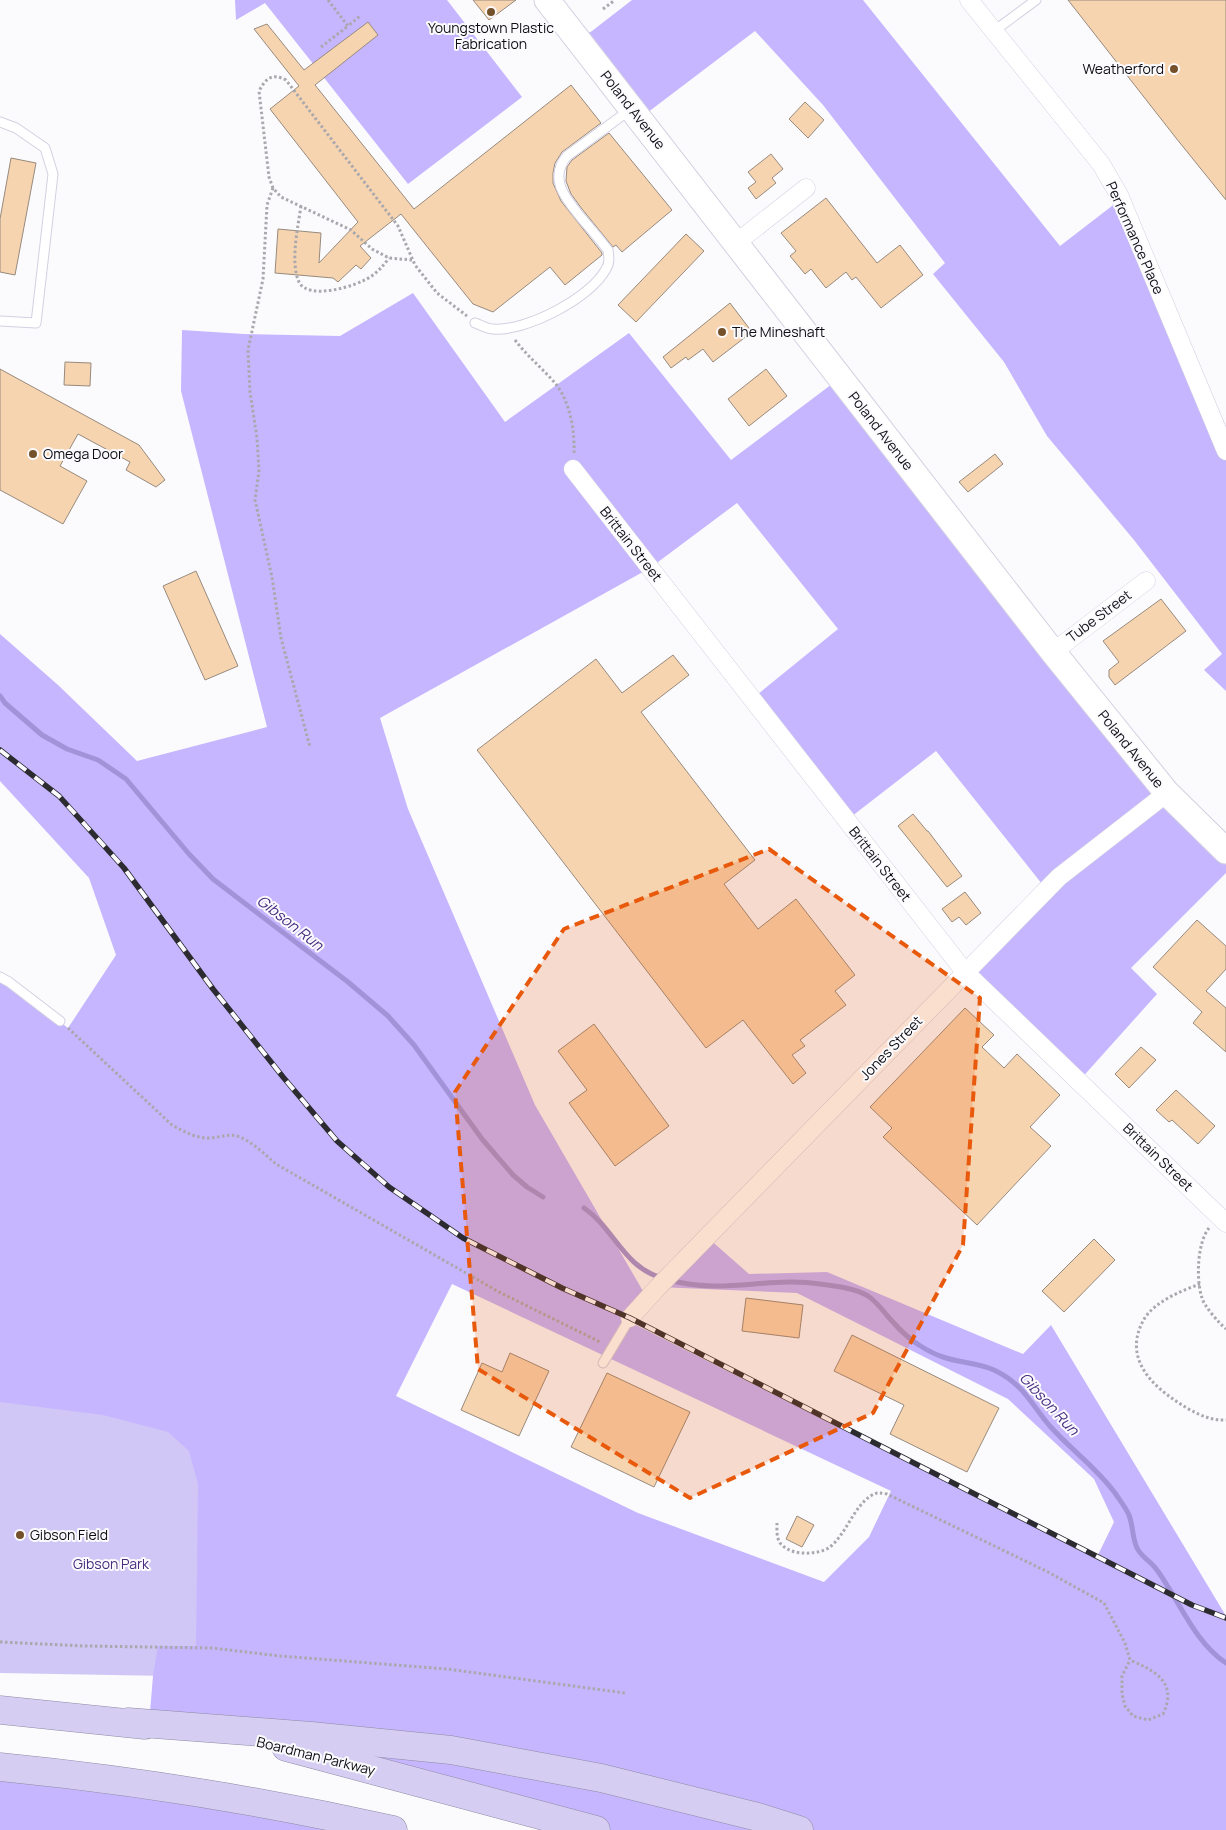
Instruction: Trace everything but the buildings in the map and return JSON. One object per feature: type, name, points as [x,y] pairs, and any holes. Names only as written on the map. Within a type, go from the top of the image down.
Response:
[{"type":"highway","name":"Boardman Parkway","points":[[0,1710],[128,1722],[269,1742],[596,1830]]},
{"type":"highway","points":[[128,1722],[311,1736],[451,1750],[601,1778],[739,1812],[799,1830]]},
{"type":"highway","points":[[0,1767],[157,1786],[248,1801],[393,1830]]},
{"type":"main road","name":"Poland Avenue","points":[[547,0],[1052,652],[1167,793],[1226,851]]},
{"type":"street","name":"Performance Place","points":[[969,0],[1101,164],[1119,195],[1226,451]]},
{"type":"street","points":[[736,243],[806,188]]},
{"type":"street","name":"Brittain Street","points":[[573,469],[965,972],[1222,1220]]},
{"type":"street","name":"Tube Street","points":[[1052,652],[1146,581]]},
{"type":"street","name":"Jones Street","points":[[630,1318],[639,1306],[1059,877],[1167,793]]},
{"type":"lane","points":[[994,31],[1036,0]]},
{"type":"lane","points":[[475,323],[492,329],[510,328],[551,314],[576,300],[597,282],[606,269],[609,260],[608,250],[566,198],[560,187],[560,164],[567,156],[631,108]]},
{"type":"lane","points":[[0,122],[16,128],[45,148],[53,174],[36,323],[0,321]]},
{"type":"lane","points":[[0,977],[60,1022]]},
{"type":"lane","points":[[603,1363],[630,1318]]},
{"type":"path","points":[[328,0],[348,26]]},
{"type":"path","points":[[603,9],[614,0]]},
{"type":"path","points":[[321,47],[360,16]]},
{"type":"path","points":[[412,260],[388,258],[372,249],[351,230],[281,197],[273,188],[269,176],[259,91],[264,82],[270,77],[278,76],[286,80],[398,226],[412,260],[414,265],[437,293],[475,323]]},
{"type":"path","points":[[273,188],[267,205],[263,278],[248,350],[250,392],[257,438],[259,471],[255,500],[272,577],[281,638],[310,747]]},
{"type":"path","points":[[301,206],[296,248],[296,274],[300,284],[306,290],[321,291],[342,288],[369,278],[382,268],[388,258]]},
{"type":"path","points":[[510,328],[515,340],[525,354],[557,385],[566,404],[573,426],[573,469]]},
{"type":"path","points":[[60,1022],[172,1125],[187,1134],[206,1139],[236,1136],[252,1144],[276,1164],[498,1292],[612,1348]]},
{"type":"path","points":[[1222,1220],[1204,1234],[1200,1251],[1200,1284],[1202,1299],[1226,1329]]},
{"type":"path","points":[[1200,1284],[1184,1290],[1157,1306],[1143,1321],[1137,1340],[1138,1362],[1146,1376],[1161,1390],[1190,1411],[1218,1420],[1226,1420]]},
{"type":"path","points":[[777,1523],[776,1532],[781,1545],[791,1551],[819,1552],[829,1548],[842,1534],[863,1503],[873,1495],[887,1494],[1048,1572],[1104,1603],[1125,1643],[1130,1660],[1122,1676],[1122,1694],[1125,1706],[1133,1716],[1148,1720],[1163,1714],[1168,1703],[1167,1689],[1160,1675],[1130,1660]]},
{"type":"path","points":[[0,1642],[84,1646],[212,1648],[280,1656],[446,1669],[625,1693]]},
{"type":"highlighted area","points":[[769,849],[980,998],[963,1245],[873,1413],[690,1498],[478,1369],[455,1092],[564,929]]},
{"type":"green space","name":"Gibson Park","points":[[0,1014],[217,1245],[223,1677],[0,1673]]},
{"type":"shaded area","points":[[235,0],[447,0],[522,97],[408,184],[265,3],[236,20]]},
{"type":"shaded area","points":[[632,0],[863,0],[1060,246],[1121,199],[1226,451],[1226,691],[1204,670],[1222,654],[1134,540],[1047,436],[1004,362],[933,274],[945,263],[823,105],[755,31],[639,119],[577,40],[592,31]]},
{"type":"shaded area","points":[[413,293],[505,422],[629,333],[731,460],[840,378],[1226,851],[1226,873],[1131,968],[1157,994],[1079,1081],[965,972],[1046,889],[936,751],[847,820],[752,699],[838,629],[737,503],[650,568],[380,718],[408,809],[535,1105],[647,1298],[628,1321],[1097,1557],[1114,1522],[1094,1479],[1008,1399],[797,1293],[658,1287],[707,1237],[749,1274],[827,1272],[1023,1354],[1051,1325],[1226,1616],[1226,1830],[596,1830],[223,1729],[149,1724],[153,1676],[158,1646],[196,1646],[198,1484],[189,1451],[168,1432],[103,1415],[0,1402],[0,977],[68,1028],[116,955],[89,878],[0,781],[0,634],[58,685],[137,761],[267,727],[181,391],[182,330],[244,334],[340,336]],"holes":[[[452,1284],[891,1491],[869,1537],[824,1582],[638,1513],[396,1396]]]},
{"type":"shaded area","points":[[0,1767],[393,1830],[0,1830]]},
{"type":"waterway","name":"Gibson Run","points":[[0,696],[5,703],[42,735],[67,749],[98,760],[126,779],[189,854],[213,879],[348,982],[388,1016],[414,1045],[482,1139],[513,1175],[543,1197]]},
{"type":"waterway","name":"Gibson Run","points":[[584,1208],[594,1216],[638,1265],[649,1273],[662,1278]]},
{"type":"waterway","name":"Gibson Run","points":[[670,1280],[708,1286],[802,1282],[851,1289],[871,1298],[904,1334],[915,1343],[946,1358],[976,1364],[1004,1375],[1019,1387],[1049,1425],[1100,1475],[1115,1493],[1129,1515],[1137,1548],[1157,1570],[1205,1644],[1226,1663]]},
{"type":"railway","points":[[0,750],[59,796],[124,868],[213,989],[283,1077],[337,1141],[389,1187],[463,1238],[562,1288],[630,1318],[1192,1605],[1226,1618]]},
{"type":"place","name":"Youngstown Plastic Fabrication","points":[[491,12]]},
{"type":"place","name":"Weatherford","points":[[1174,69]]},
{"type":"place","name":"The Mineshaft","points":[[722,332]]},
{"type":"place","name":"Omega Door","points":[[33,454]]},
{"type":"place","name":"Gibson Field","points":[[20,1535]]}]
